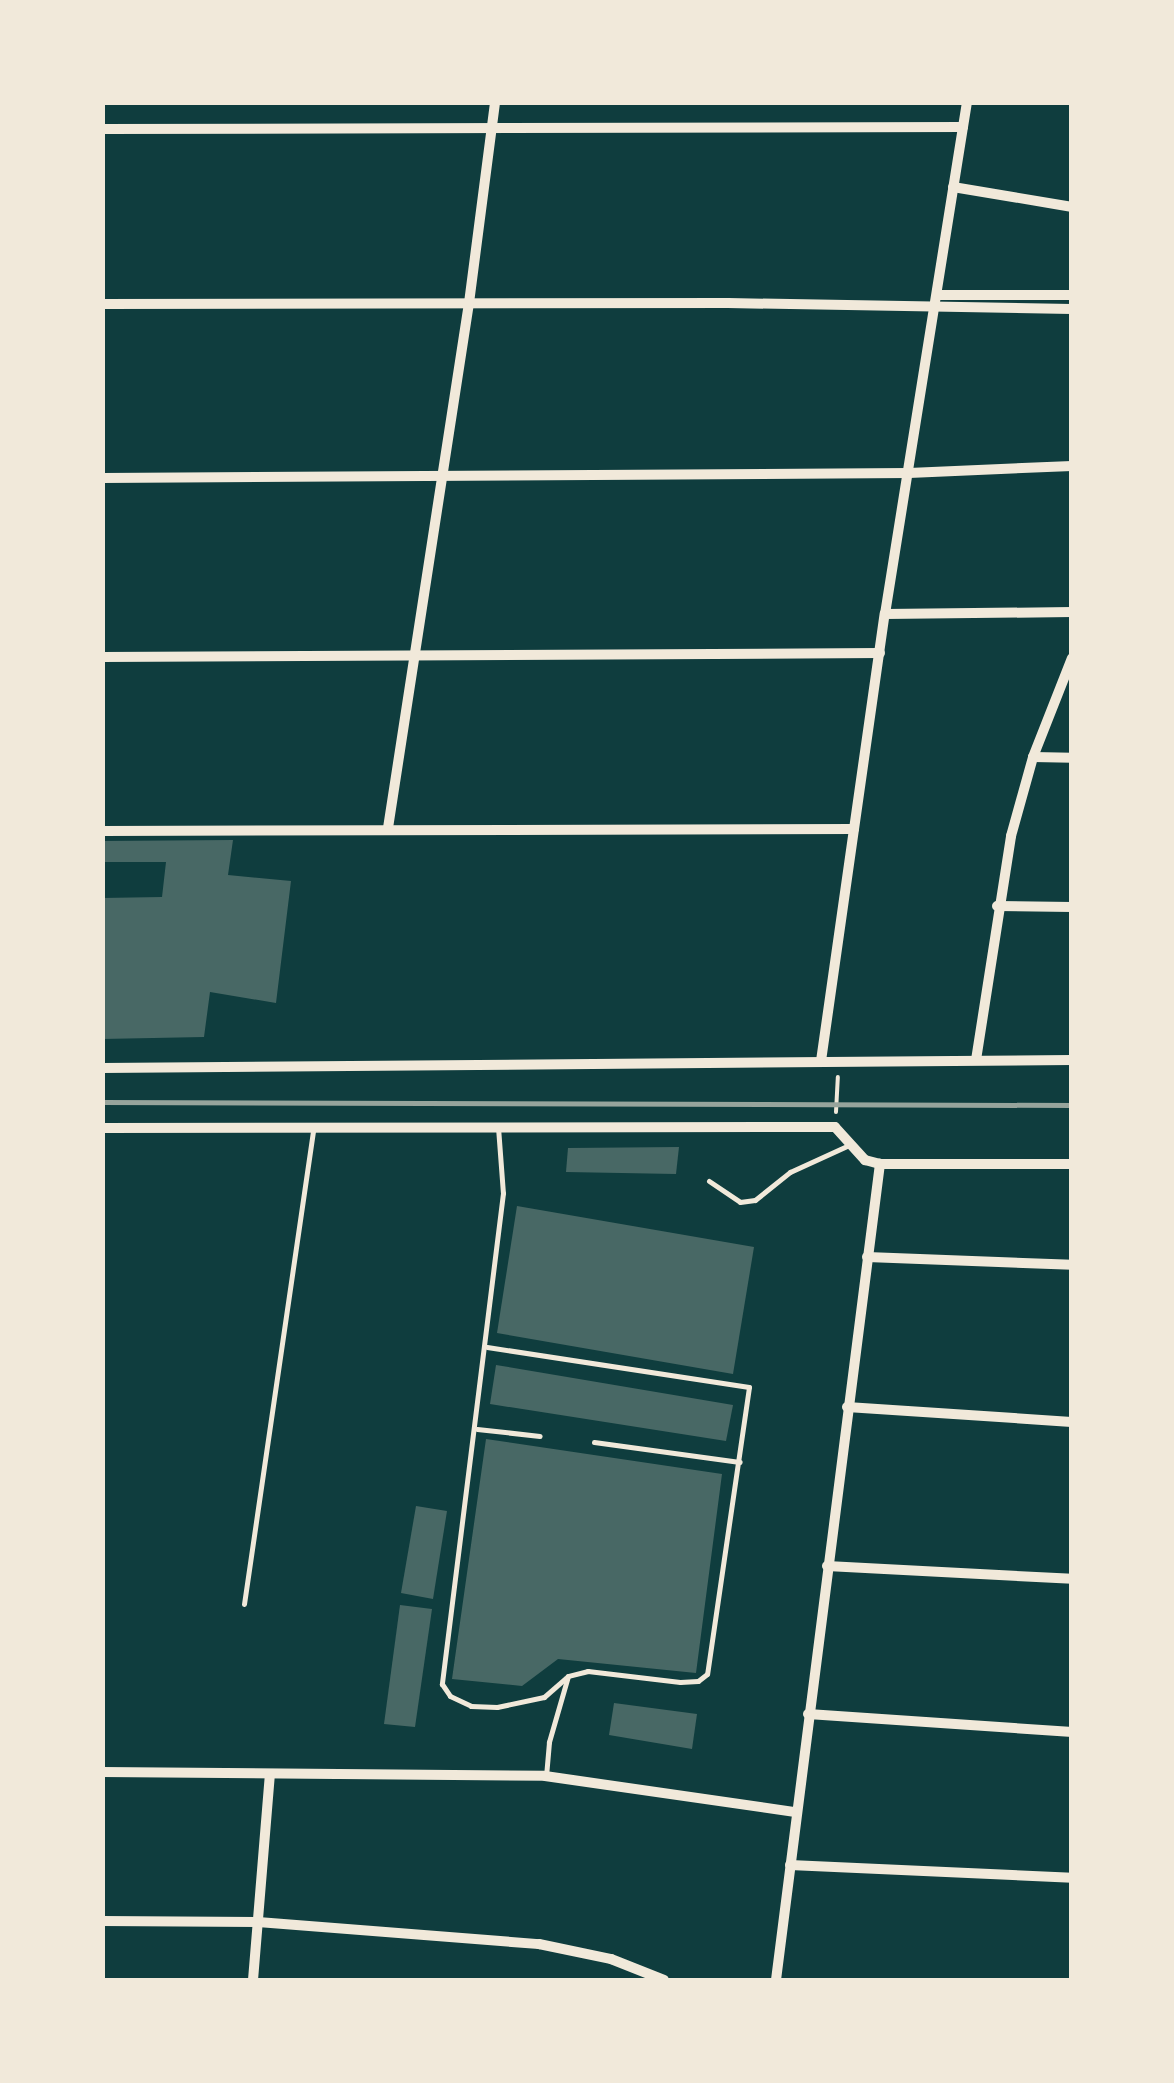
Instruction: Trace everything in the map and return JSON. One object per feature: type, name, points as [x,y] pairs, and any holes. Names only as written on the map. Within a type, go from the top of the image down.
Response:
[{"type":"street","points":[[388,828],[469,302],[495,102]]},
{"type":"street","points":[[821,1062],[885,614],[967,102]]},
{"type":"street","points":[[102,129],[963,127]]},
{"type":"street","points":[[953,187],[1072,208]]},
{"type":"street","points":[[102,304],[1072,296]]},
{"type":"street","points":[[936,300],[1072,309]]},
{"type":"street","points":[[102,478],[909,473],[1072,466]]},
{"type":"street","points":[[885,614],[1072,612]]},
{"type":"street","points":[[102,657],[416,652],[880,653]]},
{"type":"street","points":[[976,1060],[997,906],[1033,758],[1072,658]]},
{"type":"street","points":[[1033,758],[1072,758]]},
{"type":"street","points":[[102,831],[854,829]]},
{"type":"street","points":[[997,906],[1072,907]]},
{"type":"street","points":[[102,1068],[1072,1060]]},
{"type":"street","points":[[102,1128],[835,1127],[866,1160],[880,1164],[1072,1164]]},
{"type":"street","points":[[776,1980],[880,1164]]},
{"type":"street","points":[[867,1257],[1072,1265]]},
{"type":"street","points":[[847,1406],[1072,1422]]},
{"type":"street","points":[[827,1566],[1072,1579]]},
{"type":"street","points":[[808,1714],[1072,1732]]},
{"type":"street","points":[[102,1772],[545,1776],[796,1812]]},
{"type":"street","points":[[253,1980],[270,1775]]},
{"type":"street","points":[[790,1865],[1072,1878]]},
{"type":"street","points":[[102,1921],[258,1922],[405,1930],[539,1944],[611,1959],[664,1980]]},
{"type":"lane","points":[[244,1604],[314,1126]]},
{"type":"lane","points":[[487,1346],[749,1388],[707,1674],[698,1681],[588,1670],[568,1676],[544,1697],[497,1707],[471,1706],[450,1696],[442,1684],[477,1430],[503,1193],[498,1127]]},
{"type":"lane","points":[[709,1180],[740,1202],[755,1200],[790,1172],[852,1143]]},
{"type":"lane","points":[[477,1430],[540,1436]]},
{"type":"lane","points":[[594,1442],[740,1462]]},
{"type":"lane","points":[[545,1776],[549,1742],[568,1676]]},
{"type":"path","points":[[835,1127],[838,1062]]},
{"type":"building","points":[[233,840],[228,875],[291,881],[276,1003],[210,992],[204,1037],[102,1039],[102,898],[162,897],[166,862],[102,862],[102,841]]},
{"type":"building","points":[[679,1147],[676,1174],[566,1172],[568,1148]]},
{"type":"building","points":[[517,1206],[754,1247],[733,1374],[497,1333]]},
{"type":"building","points":[[496,1365],[733,1405],[726,1441],[490,1404]]},
{"type":"building","points":[[486,1439],[722,1474],[696,1673],[558,1659],[522,1686],[452,1679]]},
{"type":"building","points":[[416,1506],[447,1511],[433,1599],[401,1593]]},
{"type":"building","points":[[400,1605],[432,1609],[415,1727],[384,1724]]},
{"type":"building","points":[[614,1703],[697,1714],[692,1749],[609,1735]]},
{"type":"railway","points":[[102,1102],[1072,1105]]}]
